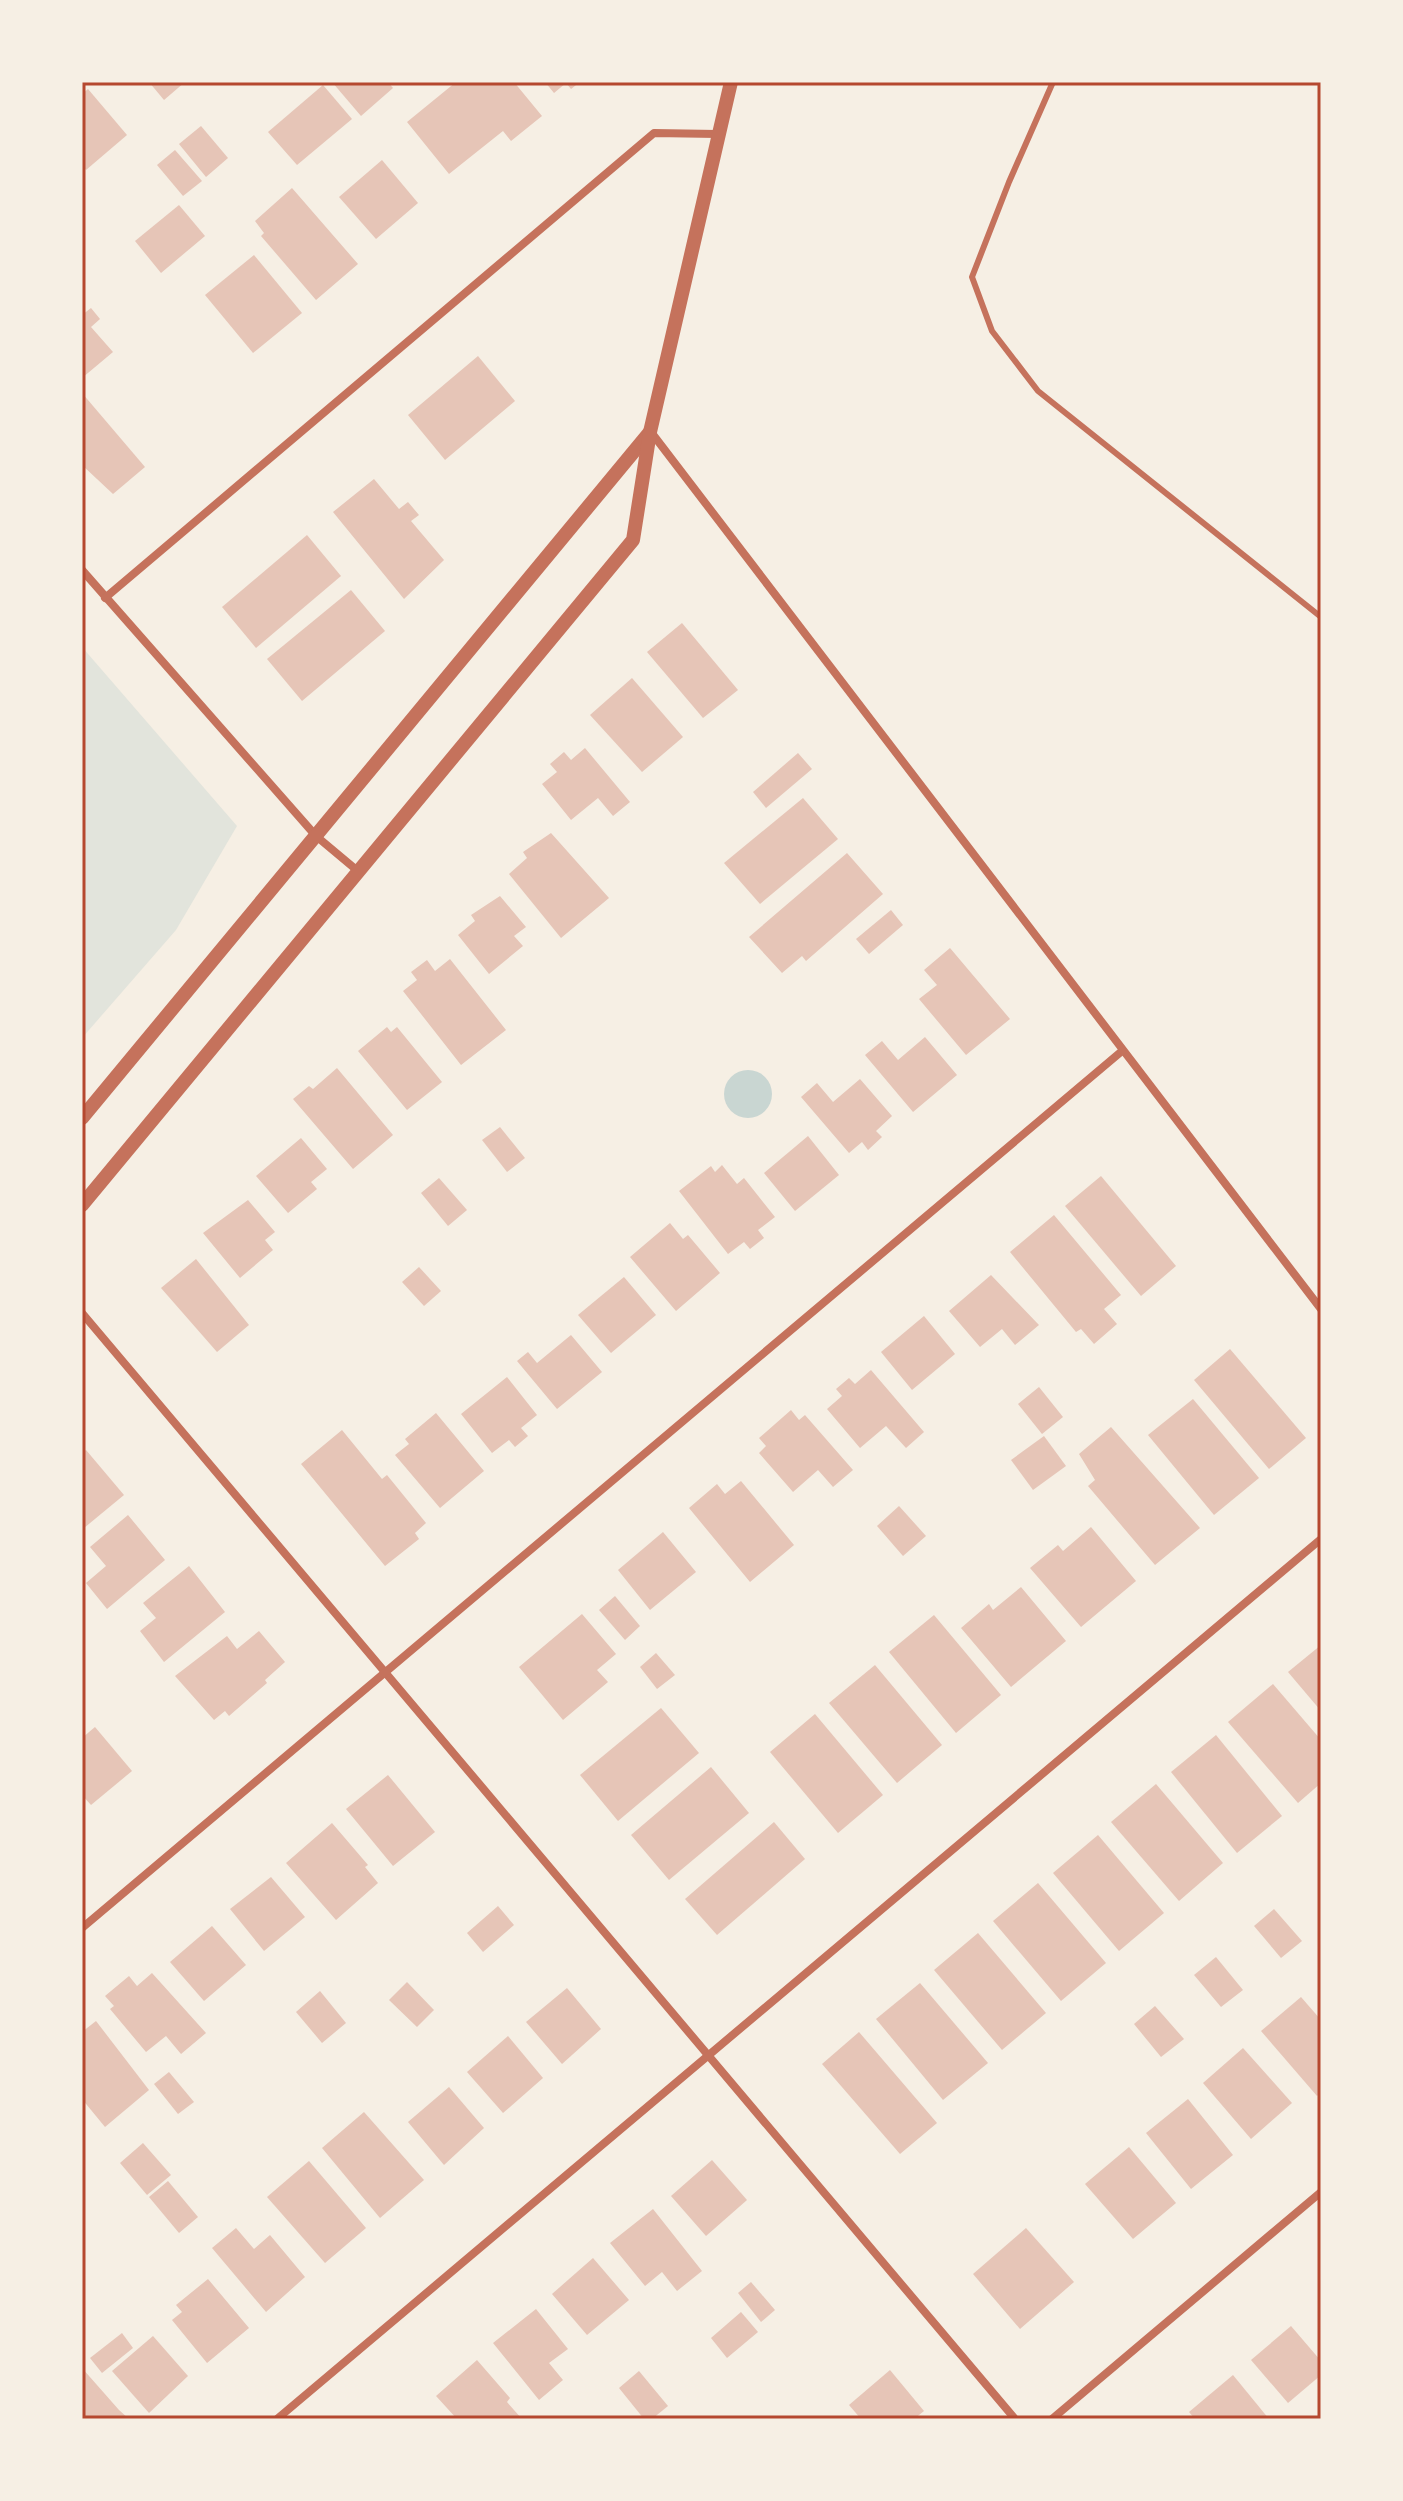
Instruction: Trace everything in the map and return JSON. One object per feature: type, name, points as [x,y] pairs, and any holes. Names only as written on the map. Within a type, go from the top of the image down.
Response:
[{"type":"street","points":[[82,1205],[633,540],[650,432],[731,82]]},
{"type":"street","points":[[105,598],[654,133],[717,134]]},
{"type":"street","points":[[82,1118],[650,432]]},
{"type":"street","points":[[650,432],[1321,1309]]},
{"type":"street","points":[[82,570],[316,836],[360,872]]},
{"type":"street","points":[[82,1928],[1122,1051]]},
{"type":"street","points":[[82,1313],[1015,2419]]},
{"type":"street","points":[[277,2419],[1321,1539]]},
{"type":"street","points":[[1052,2419],[1321,2192]]},
{"type":"lane","points":[[1053,82],[972,277],[992,331],[1038,391],[1321,617]]},
{"type":"path","points":[[1321,382],[1321,409]]},
{"type":"shaded area","points":[[82,647],[237,826],[176,930],[82,1038]]},
{"type":"shaded area","points":[[748,1070],[765,1077],[772,1094],[765,1111],[748,1118],[731,1111],[724,1094],[731,1077]]},
{"type":"building","points":[[149,82],[185,82],[164,100]]},
{"type":"building","points":[[332,82],[388,82],[393,88],[361,116]]},
{"type":"building","points":[[456,82],[514,82],[542,116],[511,141],[503,131],[449,174],[407,122]]},
{"type":"building","points":[[545,82],[580,82],[571,89],[566,83],[554,93]]},
{"type":"building","points":[[323,85],[352,119],[297,165],[268,132]]},
{"type":"building","points":[[88,89],[127,135],[86,170],[82,165],[82,94]]},
{"type":"building","points":[[201,126],[228,158],[206,177],[179,144]]},
{"type":"building","points":[[175,150],[202,181],[183,196],[157,165]]},
{"type":"building","points":[[382,160],[418,203],[376,239],[339,197]]},
{"type":"building","points":[[292,188],[358,264],[316,300],[261,236],[264,233],[255,221]]},
{"type":"building","points":[[179,205],[205,236],[161,273],[135,241]]},
{"type":"building","points":[[254,255],[302,313],[253,353],[205,295]]},
{"type":"building","points":[[91,308],[100,319],[91,327],[113,352],[82,378],[82,315]]},
{"type":"building","points":[[478,356],[515,401],[445,460],[408,415]]},
{"type":"building","points":[[82,393],[145,467],[113,494],[82,465]]},
{"type":"building","points":[[374,479],[399,509],[408,502],[419,515],[411,521],[444,560],[404,599],[333,512]]},
{"type":"building","points":[[307,535],[341,576],[256,648],[222,607]]},
{"type":"building","points":[[351,590],[385,631],[302,701],[267,659]]},
{"type":"building","points":[[682,623],[738,690],[703,718],[647,652]]},
{"type":"building","points":[[632,678],[683,737],[642,772],[590,715]]},
{"type":"building","points":[[585,748],[630,802],[613,816],[598,798],[571,820],[542,784],[557,772],[550,764],[564,752],[571,760]]},
{"type":"building","points":[[798,753],[812,769],[766,808],[753,792]]},
{"type":"building","points":[[803,798],[838,839],[760,904],[724,863]]},
{"type":"building","points":[[551,833],[609,898],[561,938],[509,874],[527,858],[523,852]]},
{"type":"building","points":[[847,853],[883,894],[806,961],[802,956],[782,973],[749,937]]},
{"type":"building","points":[[500,896],[526,927],[514,936],[523,946],[489,974],[458,935],[475,921],[471,915]]},
{"type":"building","points":[[891,910],[903,925],[869,954],[856,939]]},
{"type":"building","points":[[950,948],[1010,1019],[966,1055],[919,999],[937,985],[924,970]]},
{"type":"building","points":[[450,959],[506,1030],[461,1065],[403,991],[417,980],[411,972],[427,960],[435,971]]},
{"type":"building","points":[[387,1027],[391,1032],[397,1027],[442,1082],[407,1110],[358,1051]]},
{"type":"building","points":[[925,1037],[957,1075],[913,1112],[865,1055],[882,1041],[898,1060]]},
{"type":"building","points":[[337,1068],[393,1135],[353,1169],[293,1099],[309,1086],[313,1089]]},
{"type":"building","points":[[860,1079],[892,1116],[876,1131],[882,1137],[868,1150],[862,1142],[849,1153],[801,1097],[817,1083],[833,1102]]},
{"type":"building","points":[[500,1127],[525,1158],[507,1172],[482,1140]]},
{"type":"building","points":[[808,1136],[839,1175],[795,1211],[764,1173]]},
{"type":"building","points":[[301,1138],[327,1169],[311,1182],[317,1189],[288,1213],[256,1176]]},
{"type":"building","points":[[722,1165],[737,1184],[744,1178],[775,1217],[758,1230],[764,1238],[750,1249],[744,1242],[728,1254],[679,1191],[711,1166],[715,1172]]},
{"type":"building","points":[[1101,1176],[1176,1266],[1141,1296],[1065,1206]]},
{"type":"building","points":[[439,1178],[467,1210],[448,1226],[421,1193]]},
{"type":"building","points":[[248,1200],[275,1232],[265,1240],[273,1250],[240,1278],[203,1233]]},
{"type":"building","points":[[1054,1215],[1121,1295],[1104,1309],[1117,1324],[1094,1344],[1081,1329],[1076,1332],[1010,1252]]},
{"type":"building","points":[[670,1223],[683,1239],[688,1235],[720,1273],[676,1311],[630,1257]]},
{"type":"building","points":[[196,1259],[249,1325],[217,1352],[161,1288]]},
{"type":"building","points":[[419,1267],[441,1291],[424,1306],[402,1282]]},
{"type":"building","points":[[991,1275],[1039,1325],[1015,1345],[1002,1329],[980,1347],[949,1311]]},
{"type":"building","points":[[624,1277],[656,1315],[611,1353],[578,1315]]},
{"type":"building","points":[[924,1316],[955,1354],[912,1390],[881,1352]]},
{"type":"building","points":[[571,1335],[602,1372],[557,1409],[517,1361],[528,1352],[537,1363]]},
{"type":"building","points":[[1230,1349],[1306,1438],[1269,1469],[1194,1380]]},
{"type":"building","points":[[871,1370],[924,1432],[906,1448],[886,1426],[860,1448],[827,1409],[842,1396],[836,1389],[849,1378],[855,1384]]},
{"type":"building","points":[[507,1377],[537,1415],[521,1428],[528,1436],[515,1447],[509,1440],[492,1453],[461,1414]]},
{"type":"building","points":[[1039,1387],[1063,1417],[1042,1434],[1018,1404]]},
{"type":"building","points":[[1193,1399],[1259,1478],[1214,1515],[1148,1435]]},
{"type":"building","points":[[791,1410],[799,1420],[805,1415],[853,1470],[833,1487],[818,1470],[793,1492],[759,1453],[766,1446],[759,1438]]},
{"type":"building","points":[[436,1413],[484,1471],[440,1508],[395,1455],[409,1444],[405,1439]]},
{"type":"building","points":[[1111,1427],[1200,1528],[1155,1565],[1088,1486],[1095,1480],[1079,1454]]},
{"type":"building","points":[[342,1430],[382,1479],[387,1475],[426,1523],[415,1533],[419,1539],[385,1566],[301,1464]]},
{"type":"building","points":[[1044,1436],[1066,1466],[1033,1490],[1011,1460]]},
{"type":"building","points":[[86,1450],[124,1495],[84,1528],[82,1453]]},
{"type":"building","points":[[741,1481],[794,1545],[750,1582],[689,1508],[717,1484],[725,1494]]},
{"type":"building","points":[[899,1506],[926,1536],[903,1556],[877,1526]]},
{"type":"building","points":[[128,1515],[165,1560],[107,1609],[86,1583],[106,1566],[90,1547]]},
{"type":"building","points":[[1091,1527],[1136,1581],[1081,1627],[1030,1568],[1058,1545],[1063,1551]]},
{"type":"building","points":[[663,1532],[696,1572],[650,1610],[618,1570]]},
{"type":"building","points":[[189,1566],[225,1612],[164,1662],[140,1631],[156,1618],[143,1603]]},
{"type":"building","points":[[1021,1587],[1066,1641],[1011,1687],[961,1628],[989,1604],[993,1610]]},
{"type":"building","points":[[615,1596],[640,1626],[625,1640],[599,1610]]},
{"type":"building","points":[[582,1614],[616,1654],[597,1670],[608,1682],[563,1720],[519,1667]]},
{"type":"building","points":[[934,1615],[1001,1695],[956,1733],[889,1652]]},
{"type":"building","points":[[259,1631],[285,1662],[265,1680],[267,1683],[229,1716],[225,1711],[214,1720],[175,1676],[227,1636],[237,1649]]},
{"type":"building","points":[[1321,1645],[1321,1711],[1288,1672]]},
{"type":"building","points":[[656,1653],[675,1675],[657,1689],[640,1667]]},
{"type":"building","points":[[875,1665],[942,1745],[897,1783],[829,1703]]},
{"type":"building","points":[[1273,1684],[1321,1740],[1321,1783],[1298,1803],[1228,1722]]},
{"type":"building","points":[[661,1708],[699,1753],[618,1821],[580,1775]]},
{"type":"building","points":[[815,1714],[883,1795],[838,1833],[770,1752]]},
{"type":"building","points":[[95,1727],[132,1771],[91,1805],[82,1795],[82,1738]]},
{"type":"building","points":[[1216,1735],[1282,1816],[1237,1853],[1171,1772]]},
{"type":"building","points":[[711,1767],[749,1813],[669,1880],[631,1835]]},
{"type":"building","points":[[388,1775],[435,1832],[393,1866],[346,1809]]},
{"type":"building","points":[[1156,1784],[1223,1863],[1179,1901],[1111,1822]]},
{"type":"building","points":[[774,1822],[805,1859],[717,1935],[685,1899]]},
{"type":"building","points":[[332,1823],[368,1865],[365,1867],[378,1883],[336,1920],[286,1863]]},
{"type":"building","points":[[1098,1835],[1164,1913],[1119,1951],[1053,1873]]},
{"type":"building","points":[[271,1877],[305,1917],[264,1951],[230,1909]]},
{"type":"building","points":[[1038,1883],[1106,1963],[1061,2001],[993,1921]]},
{"type":"building","points":[[498,1906],[514,1925],[483,1952],[467,1933]]},
{"type":"building","points":[[1274,1909],[1302,1941],[1281,1958],[1254,1926]]},
{"type":"building","points":[[212,1926],[246,1965],[204,2001],[170,1962]]},
{"type":"building","points":[[978,1933],[1046,2013],[1002,2050],[934,1970]]},
{"type":"building","points":[[1216,1957],[1243,1990],[1221,2007],[1194,1975]]},
{"type":"building","points":[[152,1973],[206,2033],[181,2054],[166,2036],[146,2052],[110,2009],[114,2006],[105,1996],[129,1976],[137,1986]]},
{"type":"building","points":[[407,1982],[434,2010],[417,2027],[389,2000]]},
{"type":"building","points":[[920,1983],[988,2063],[943,2100],[876,2019]]},
{"type":"building","points":[[567,1988],[601,2029],[562,2064],[526,2022]]},
{"type":"building","points":[[320,1991],[346,2023],[322,2043],[296,2012]]},
{"type":"building","points":[[1301,1997],[1321,2020],[1321,2092],[1317,2096],[1261,2031]]},
{"type":"building","points":[[1155,2006],[1184,2039],[1161,2057],[1134,2024]]},
{"type":"building","points":[[96,2021],[149,2090],[105,2127],[82,2099],[82,2032]]},
{"type":"building","points":[[859,2032],[937,2123],[900,2154],[822,2064]]},
{"type":"building","points":[[508,2036],[543,2078],[503,2113],[467,2072]]},
{"type":"building","points":[[1243,2048],[1292,2103],[1251,2139],[1203,2083]]},
{"type":"building","points":[[169,2072],[194,2102],[178,2114],[154,2084]]},
{"type":"building","points":[[449,2087],[484,2128],[444,2165],[408,2122]]},
{"type":"building","points":[[1188,2099],[1233,2155],[1191,2189],[1146,2133]]},
{"type":"building","points":[[364,2112],[424,2180],[380,2218],[322,2148]]},
{"type":"building","points":[[143,2143],[171,2175],[147,2195],[120,2163]]},
{"type":"building","points":[[1129,2147],[1176,2203],[1133,2239],[1085,2184]]},
{"type":"building","points":[[712,2160],[747,2200],[706,2236],[671,2196]]},
{"type":"building","points":[[309,2161],[366,2228],[325,2263],[267,2197]]},
{"type":"building","points":[[168,2181],[198,2217],[179,2233],[149,2197]]},
{"type":"building","points":[[653,2209],[702,2271],[677,2291],[662,2272],[645,2286],[610,2243]]},
{"type":"building","points":[[236,2228],[254,2249],[270,2235],[305,2277],[266,2312],[212,2248]]},
{"type":"building","points":[[1026,2228],[1074,2282],[1020,2329],[973,2274]]},
{"type":"building","points":[[593,2258],[629,2300],[587,2335],[552,2294]]},
{"type":"building","points":[[208,2279],[249,2328],[207,2363],[172,2320],[182,2312],[176,2305]]},
{"type":"building","points":[[751,2282],[775,2310],[761,2322],[738,2293]]},
{"type":"building","points":[[536,2309],[568,2349],[549,2363],[563,2380],[539,2400],[493,2343]]},
{"type":"building","points":[[741,2312],[758,2332],[727,2358],[711,2338]]},
{"type":"building","points":[[1291,2326],[1321,2361],[1321,2375],[1288,2403],[1251,2360]]},
{"type":"building","points":[[122,2333],[133,2348],[102,2373],[90,2358]]},
{"type":"building","points":[[153,2336],[188,2376],[149,2413],[112,2371]]},
{"type":"building","points":[[477,2360],[510,2398],[507,2402],[522,2419],[457,2419],[436,2396]]},
{"type":"building","points":[[82,2368],[119,2410],[129,2419],[82,2419]]},
{"type":"building","points":[[890,2370],[924,2411],[914,2419],[861,2419],[849,2405]]},
{"type":"building","points":[[639,2371],[668,2406],[652,2419],[644,2419],[619,2388]]},
{"type":"building","points":[[1233,2375],[1269,2419],[1195,2419],[1189,2412]]}]
